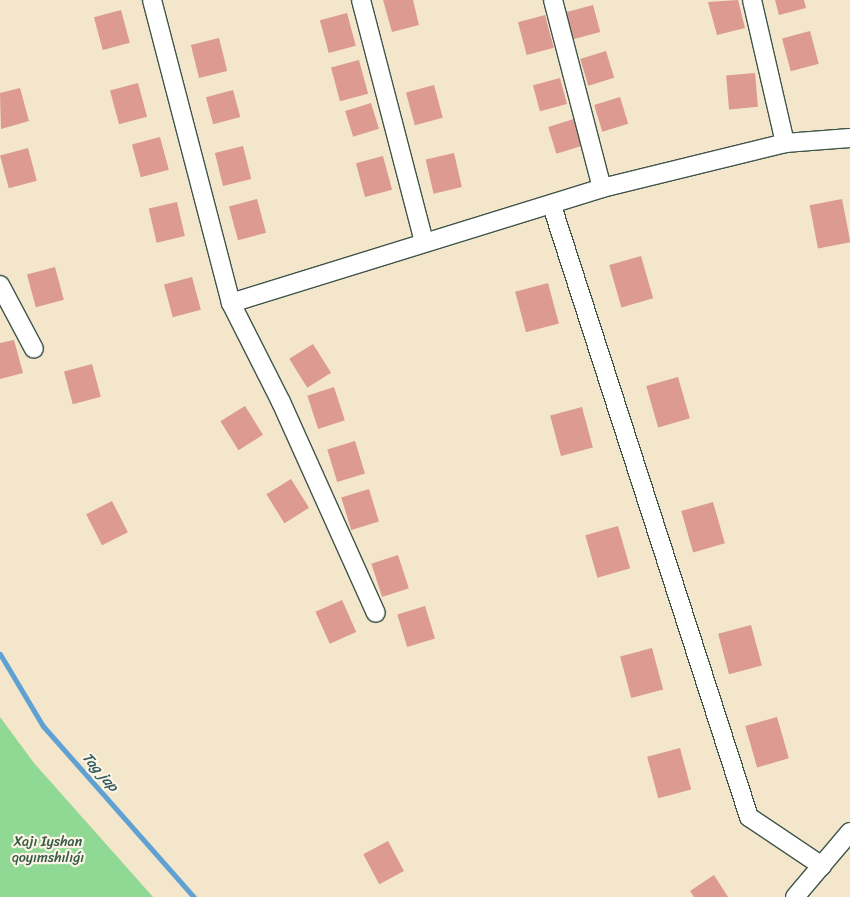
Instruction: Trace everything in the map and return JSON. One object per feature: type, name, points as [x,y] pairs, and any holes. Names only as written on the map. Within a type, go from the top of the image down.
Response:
[{"type":"street","points":[[152,0],[231,303],[281,402],[376,613]]},
{"type":"street","points":[[361,0],[424,241]]},
{"type":"street","points":[[553,0],[602,188]]},
{"type":"street","points":[[752,0],[785,143]]},
{"type":"street","points":[[231,303],[424,241],[552,206],[602,188],[785,143],[850,138]]},
{"type":"street","points":[[552,206],[749,817],[822,866]]},
{"type":"street","points":[[0,285],[34,349]]},
{"type":"street","points":[[796,897],[850,832]]},
{"type":"green space","name":"Xajı Iyshan qoyımshılıǵı","points":[[0,717],[34,763],[153,897],[0,897]]},
{"type":"building","points":[[383,0],[413,0],[419,25],[392,32]]},
{"type":"building","points":[[738,0],[745,28],[717,35],[708,2]]},
{"type":"building","points":[[775,0],[804,0],[806,8],[779,15]]},
{"type":"building","points":[[593,5],[600,32],[573,39],[566,12]]},
{"type":"building","points":[[121,10],[130,43],[103,50],[94,17]]},
{"type":"building","points":[[347,13],[356,46],[329,53],[320,20]]},
{"type":"building","points":[[545,15],[554,48],[527,55],[518,22]]},
{"type":"building","points":[[810,31],[819,64],[791,71],[782,39]]},
{"type":"building","points":[[219,38],[227,71],[199,78],[191,45]]},
{"type":"building","points":[[606,51],[614,78],[588,86],[580,59]]},
{"type":"building","points":[[359,60],[368,94],[340,101],[331,68]]},
{"type":"building","points":[[755,73],[758,107],[729,109],[726,76]]},
{"type":"building","points":[[560,78],[567,104],[540,111],[533,85]]},
{"type":"building","points":[[138,83],[147,117],[119,124],[110,91]]},
{"type":"building","points":[[434,85],[443,118],[415,125],[406,93]]},
{"type":"building","points":[[20,88],[29,121],[1,129],[0,93]]},
{"type":"building","points":[[233,90],[240,117],[213,124],[206,97]]},
{"type":"building","points":[[620,97],[628,124],[602,132],[594,105]]},
{"type":"building","points":[[371,103],[379,129],[353,137],[345,111]]},
{"type":"building","points":[[574,119],[582,146],[556,154],[548,127]]},
{"type":"building","points":[[160,137],[169,170],[141,177],[132,145]]},
{"type":"building","points":[[243,146],[251,179],[223,186],[215,153]]},
{"type":"building","points":[[28,148],[37,181],[9,188],[0,156]]},
{"type":"building","points":[[454,153],[462,187],[434,194],[426,160]]},
{"type":"building","points":[[383,156],[392,190],[365,197],[356,163]]},
{"type":"building","points":[[257,199],[266,233],[238,240],[229,207]]},
{"type":"building","points":[[842,199],[850,242],[818,248],[810,205]]},
{"type":"building","points":[[177,202],[185,236],[157,243],[149,209]]},
{"type":"building","points":[[641,256],[653,298],[621,307],[609,265]]},
{"type":"building","points":[[55,267],[64,300],[36,307],[27,275]]},
{"type":"building","points":[[192,277],[201,310],[173,317],[164,285]]},
{"type":"building","points":[[548,283],[559,324],[526,332],[515,292]]},
{"type":"building","points":[[14,340],[23,373],[0,379],[0,343]]},
{"type":"building","points":[[313,344],[331,373],[307,388],[289,359]]},
{"type":"building","points":[[92,364],[101,397],[73,404],[64,372]]},
{"type":"building","points":[[678,377],[690,418],[658,427],[646,386]]},
{"type":"building","points":[[334,387],[345,420],[318,429],[307,396]]},
{"type":"building","points":[[245,406],[263,435],[238,450],[220,421]]},
{"type":"building","points":[[582,407],[593,448],[561,456],[550,416]]},
{"type":"building","points":[[355,441],[365,474],[337,482],[327,449]]},
{"type":"building","points":[[291,479],[309,508],[284,523],[266,494]]},
{"type":"building","points":[[369,489],[379,522],[351,530],[341,497]]},
{"type":"building","points":[[112,501],[128,532],[102,545],[86,514]]},
{"type":"building","points":[[713,502],[725,543],[693,552],[681,511]]},
{"type":"building","points":[[618,526],[630,568],[597,578],[585,535]]},
{"type":"building","points":[[398,555],[409,588],[382,597],[371,564]]},
{"type":"building","points":[[342,600],[356,632],[330,644],[316,612]]},
{"type":"building","points":[[425,606],[435,639],[407,647],[397,614]]},
{"type":"building","points":[[751,625],[762,666],[729,674],[718,634]]},
{"type":"building","points":[[652,648],[663,690],[631,698],[620,657]]},
{"type":"building","points":[[777,717],[789,758],[757,767],[745,726]]},
{"type":"building","points":[[680,748],[691,790],[658,798],[647,757]]},
{"type":"building","points":[[388,841],[404,871],[379,884],[363,854]]},
{"type":"building","points":[[714,875],[728,897],[694,897],[690,891]]},
{"type":"waterway","name":"Tag jap","points":[[0,654],[43,726],[194,897]]}]
